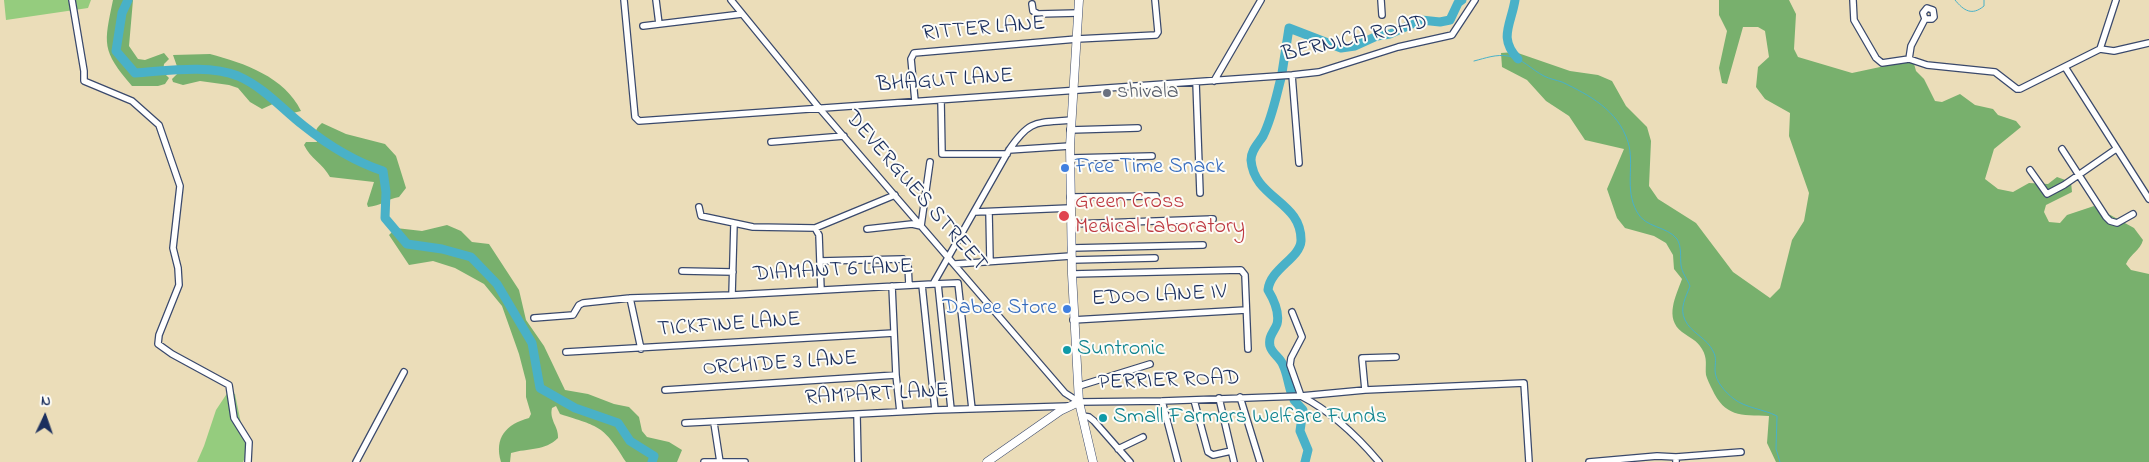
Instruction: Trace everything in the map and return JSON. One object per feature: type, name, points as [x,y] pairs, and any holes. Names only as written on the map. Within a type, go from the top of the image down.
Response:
[{"type":"main road","points":[[1079,0],[1070,130],[1073,320],[1079,386],[1075,404],[1083,416],[1093,462]]},
{"type":"main road","points":[[987,462],[1060,411],[1075,404]]},
{"type":"street","points":[[72,0],[84,81],[132,102],[159,125],[180,186],[173,248],[178,268],[179,285],[159,335],[158,344],[172,354],[229,385],[234,418],[249,442],[248,462]]},
{"type":"street","name":"BHAGUT LANE","points":[[624,0],[636,120],[820,109],[1074,90]]},
{"type":"street","points":[[656,0],[659,24]]},
{"type":"street","name":"DEVERGUES STREET","points":[[731,0],[820,109],[1075,404]]},
{"type":"street","points":[[1077,39],[1158,34],[1155,0]]},
{"type":"street","points":[[1214,81],[1261,0]]},
{"type":"street","points":[[1381,0],[1382,15]]},
{"type":"street","name":"BERNICA ROAD","points":[[1074,90],[1319,72],[1398,47],[1452,35],[1476,0]]},
{"type":"street","points":[[1853,0],[1854,20],[1876,58],[1882,63],[1909,59],[1927,65],[1995,72],[2017,89],[2100,49],[2114,51],[2149,43]]},
{"type":"street","points":[[2100,49],[2116,0]]},
{"type":"street","points":[[1032,4],[1033,11],[1038,14],[1078,13]]},
{"type":"street","points":[[643,26],[742,14]]},
{"type":"street","points":[[1909,59],[1911,46],[1925,19]]},
{"type":"street","name":"RITTER LANE","points":[[915,102],[911,59],[914,53],[1077,39]]},
{"type":"street","points":[[2065,67],[2149,199]]},
{"type":"street","points":[[1292,75],[1299,163]]},
{"type":"street","points":[[1196,82],[1200,193]]},
{"type":"street","points":[[941,100],[942,154],[1008,152],[1070,146]]},
{"type":"street","name":"DIAMANT 6 LANE","points":[[534,318],[573,315],[583,302],[630,298],[732,296],[935,284],[1008,152],[1024,130],[1036,122],[1071,120]]},
{"type":"street","points":[[1070,130],[1138,128]]},
{"type":"street","points":[[771,142],[844,136]]},
{"type":"street","points":[[2062,149],[2110,221],[2117,222],[2133,214]]},
{"type":"street","points":[[2030,170],[2047,194],[2053,193],[2116,149]]},
{"type":"street","points":[[1070,158],[1152,156]]},
{"type":"street","points":[[867,229],[909,224],[921,226],[930,162]]},
{"type":"street","points":[[699,207],[701,216],[734,224],[766,228],[815,228],[895,195]]},
{"type":"street","points":[[1070,197],[1156,196]]},
{"type":"street","points":[[975,212],[1070,208]]},
{"type":"street","points":[[989,212],[990,261]]},
{"type":"street","points":[[1072,224],[1212,219]]},
{"type":"street","points":[[732,296],[734,224]]},
{"type":"street","points":[[815,228],[819,232],[821,290]]},
{"type":"street","points":[[955,264],[1203,246]]},
{"type":"street","points":[[1072,255],[1155,258]]},
{"type":"street","points":[[820,261],[903,259],[908,265],[908,285]]},
{"type":"street","points":[[682,271],[732,272]]},
{"type":"street","points":[[1072,274],[1243,271],[1248,349]]},
{"type":"street","points":[[951,409],[935,284],[970,282]]},
{"type":"street","points":[[958,283],[972,408]]},
{"type":"street","points":[[922,285],[935,410]]},
{"type":"street","points":[[892,286],[896,375],[900,412]]},
{"type":"street","points":[[630,298],[641,349]]},
{"type":"street","name":"EDOO LANE IV","points":[[1073,320],[1246,310]]},
{"type":"street","points":[[1292,312],[1302,337],[1291,358],[1290,365],[1301,396],[1315,403],[1355,435],[1379,462]]},
{"type":"street","name":"TICKFINE LANE","points":[[566,352],[894,333]]},
{"type":"street","points":[[1365,390],[1362,358],[1396,357]]},
{"type":"street","points":[[1079,386],[1150,364]]},
{"type":"street","points":[[356,462],[404,372]]},
{"type":"street","name":"ORCHIDE 3 LANE","points":[[665,390],[896,375]]},
{"type":"street","name":"PERRIER ROAD","points":[[1075,404],[1301,396],[1365,390],[1524,383],[1529,462]]},
{"type":"street","points":[[1219,398],[1234,462]]},
{"type":"street","points":[[1240,398],[1260,462]]},
{"type":"street","points":[[1194,400],[1208,452],[1213,455],[1231,452]]},
{"type":"street","points":[[1162,401],[1178,462]]},
{"type":"street","name":"RAMPART LANE","points":[[685,423],[1075,404]]},
{"type":"street","points":[[857,415],[858,462]]},
{"type":"street","points":[[1083,416],[1089,417],[1094,421],[1130,462]]},
{"type":"street","points":[[714,423],[720,462]]},
{"type":"street","points":[[1118,449],[1142,437]]},
{"type":"street","points":[[1591,462],[1657,456],[1676,459],[1741,452]]},
{"type":"street","points":[[704,462],[745,462]]},
{"type":"green space","points":[[4,0],[91,0],[88,8],[6,20]]},
{"type":"green space","points":[[113,0],[133,0],[129,46],[138,59],[145,60],[164,53],[169,59],[164,64],[163,72],[169,78],[165,84],[158,86],[132,86],[115,64],[110,55],[107,37]]},
{"type":"green space","points":[[1719,0],[1789,0],[1796,14],[1794,49],[1798,57],[1852,73],[1913,60],[1916,71],[1924,79],[1935,101],[1942,102],[1960,94],[1975,105],[1993,109],[1998,115],[2016,121],[2021,127],[1994,149],[1985,179],[1998,189],[2013,192],[2029,183],[2048,184],[2057,177],[2071,182],[2072,192],[2046,205],[2044,212],[2049,222],[2060,223],[2067,215],[2094,206],[2134,228],[2143,240],[2140,247],[2126,264],[2131,270],[2149,274],[2149,462],[1776,462],[1767,443],[1769,416],[1735,413],[1722,405],[1707,378],[1706,359],[1702,349],[1696,341],[1682,332],[1674,320],[1673,307],[1682,279],[1674,269],[1673,255],[1666,243],[1654,236],[1625,228],[1617,218],[1607,189],[1624,149],[1585,140],[1569,116],[1546,101],[1527,80],[1502,67],[1501,53],[1515,52],[1570,71],[1598,75],[1612,81],[1626,106],[1647,127],[1651,141],[1649,186],[1658,199],[1696,223],[1733,272],[1770,298],[1780,288],[1792,240],[1804,221],[1809,193],[1789,136],[1790,113],[1765,99],[1756,87],[1758,67],[1769,57],[1765,31],[1758,27],[1743,27],[1727,84],[1722,83],[1719,68],[1727,31],[1719,15]]},
{"type":"green space","points":[[210,54],[250,67],[274,80],[294,99],[301,111],[289,114],[275,103],[262,109],[250,102],[238,88],[229,85],[200,81],[183,85],[173,82],[172,79],[179,72],[173,55]]},
{"type":"green space","points":[[322,123],[346,134],[385,144],[396,156],[406,188],[399,197],[368,207],[367,204],[374,182],[330,177],[304,145],[306,142],[317,142],[316,131]]},
{"type":"green space","points":[[447,225],[461,231],[472,242],[489,244],[519,290],[526,320],[544,346],[565,390],[588,394],[614,404],[629,407],[639,417],[642,431],[647,437],[669,442],[682,450],[677,462],[626,462],[606,434],[592,425],[560,414],[556,406],[552,408],[551,412],[558,438],[542,447],[511,453],[510,462],[501,462],[499,446],[504,433],[514,424],[529,418],[531,414],[526,397],[526,381],[519,354],[502,306],[484,284],[455,268],[433,261],[409,265],[389,235],[396,228],[422,231]]},
{"type":"green space","points":[[228,392],[235,394],[247,453],[243,462],[197,462],[216,410]]},
{"type":"waterway","points":[[128,0],[122,13],[116,51],[135,73],[201,69],[227,72],[238,76],[257,86],[304,126],[332,146],[351,158],[383,171],[386,192],[385,218],[407,244],[442,249],[471,257],[497,284],[532,343],[540,388],[575,408],[618,423],[630,441],[654,456],[652,462]]},
{"type":"waterway","points":[[1282,73],[1289,28],[1341,48],[1355,46],[1377,36],[1390,34],[1421,20],[1440,22],[1450,20],[1458,3],[1462,0]]},
{"type":"waterway","points":[[1515,0],[1507,38],[1512,51],[1518,59]]},
{"type":"waterway","points":[[1955,0],[1968,11],[1980,9],[1984,6],[1984,0]]},
{"type":"waterway","points":[[1474,61],[1499,56],[1518,59],[1544,76],[1562,82],[1592,98],[1610,112],[1617,121],[1630,150],[1630,186],[1633,203],[1637,212],[1645,221],[1673,235],[1679,242],[1683,273],[1690,286],[1685,298],[1683,316],[1688,325],[1707,342],[1713,351],[1715,374],[1727,393],[1744,404],[1777,416],[1776,449],[1780,462]]},
{"type":"waterway","points":[[1281,78],[1269,122],[1263,136],[1253,150],[1251,160],[1254,173],[1260,183],[1294,217],[1299,228],[1301,241],[1299,247],[1296,253],[1274,276],[1268,290],[1278,315],[1277,324],[1270,339],[1270,346],[1286,371],[1291,392]]},
{"type":"waterway","points":[[1294,400],[1303,410],[1300,431],[1308,450],[1305,462]]},
{"type":"place","name":"shivala","points":[[1107,93]]},
{"type":"place","name":"Free Time Snack","points":[[1065,168]]},
{"type":"place","name":"Green Cross Medical Laboratory","points":[[1064,216]]},
{"type":"place","name":"Dabee Store","points":[[1067,309]]},
{"type":"place","name":"Suntronic","points":[[1067,350]]},
{"type":"place","name":"Small Farmers Welfare Funds","points":[[1103,418]]}]
